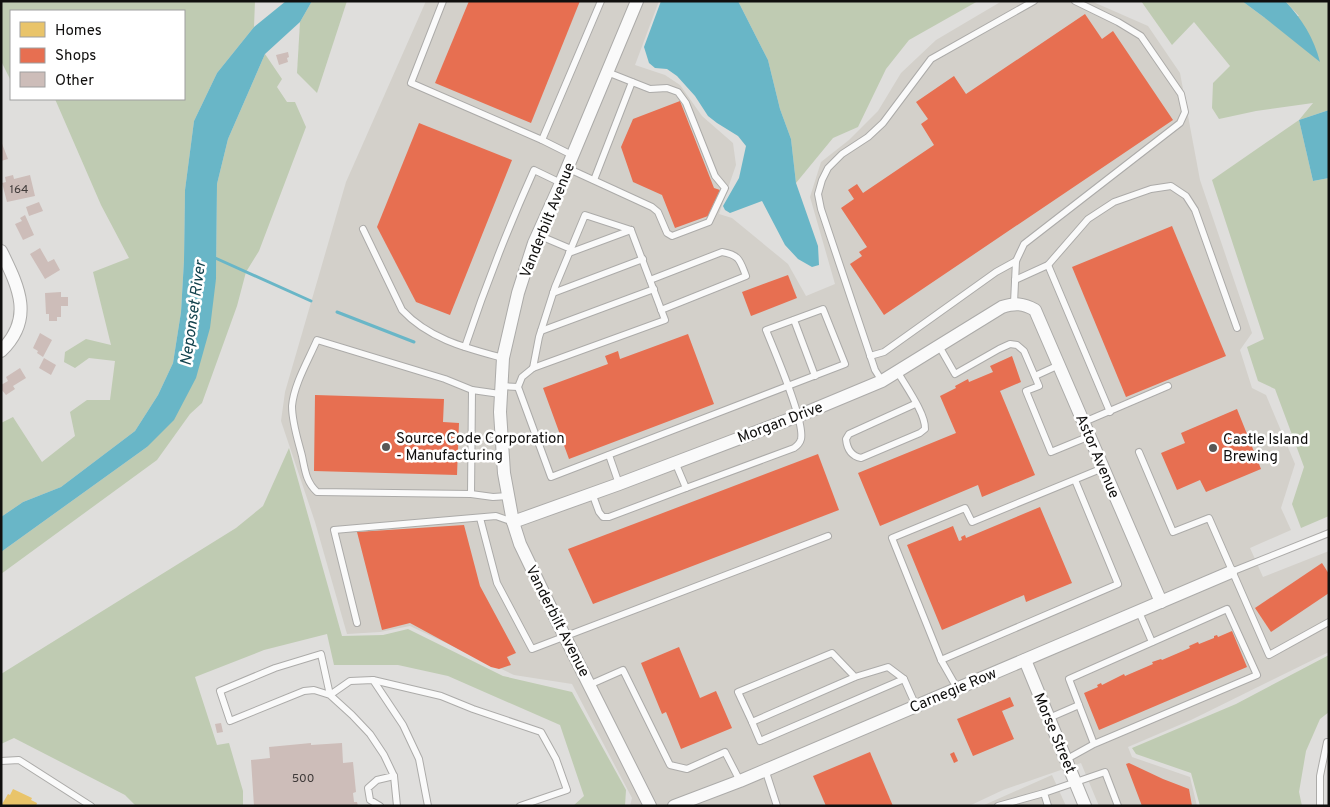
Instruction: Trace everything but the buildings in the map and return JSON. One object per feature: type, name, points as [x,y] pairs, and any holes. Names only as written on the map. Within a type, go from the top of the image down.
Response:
[{"type":"street","name":"Vanderbilt Avenue","points":[[637,1],[538,235],[518,293],[503,358],[500,390],[500,444],[513,522],[520,544],[650,806]]},
{"type":"street","points":[[1,251],[17,284],[21,313],[15,331],[1,351]]},
{"type":"street","name":"Astor Avenue","points":[[1014,304],[1026,304],[1036,310],[1161,602]]},
{"type":"street","name":"Morgan Drive","points":[[513,522],[798,416],[882,381],[1002,307],[1014,304]]},
{"type":"street","name":"Carnegie Row","points":[[674,806],[765,770],[1231,572]]},
{"type":"street","name":"Morse Street","points":[[1025,660],[1086,806]]},
{"type":"lane","points":[[443,1],[411,83],[572,155]]},
{"type":"lane","points":[[542,140],[601,1]]},
{"type":"lane","points":[[882,381],[875,370],[870,356],[821,209],[818,194],[822,180],[828,168],[842,154],[868,137],[883,123],[931,59],[1034,1]]},
{"type":"lane","points":[[1014,304],[1016,261],[1024,244],[1180,123],[1184,112],[1181,94],[1141,36],[1118,22],[1075,1]]},
{"type":"lane","points":[[567,168],[652,207],[658,212],[667,233],[672,236],[709,222],[725,188],[715,176],[686,103],[678,92],[666,88],[650,89],[607,72]]},
{"type":"lane","points":[[594,180],[632,82]]},
{"type":"lane","points":[[465,347],[517,207],[534,170],[561,183]]},
{"type":"lane","points":[[1015,280],[1048,265],[1088,219],[1114,202],[1151,189],[1171,186],[1186,196],[1195,210],[1237,328]]},
{"type":"lane","points":[[533,368],[541,331],[553,292],[585,215],[631,230],[665,320],[533,368],[522,377],[518,387],[551,477],[788,386],[815,376],[845,364],[823,309],[766,330],[788,386],[798,416],[801,438],[794,448],[609,517],[602,517],[592,494]]},
{"type":"lane","points":[[363,229],[402,310],[412,321],[433,335],[503,358]]},
{"type":"lane","points":[[538,235],[570,251],[631,230]]},
{"type":"lane","points":[[650,280],[722,252],[740,259],[746,276],[661,310]]},
{"type":"lane","points":[[553,292],[643,259]]},
{"type":"lane","points":[[870,356],[884,352],[996,272],[1016,261]]},
{"type":"lane","points":[[1048,265],[1110,412]]},
{"type":"lane","points":[[541,331],[654,289]]},
{"type":"lane","points":[[794,320],[815,376]]},
{"type":"lane","points":[[508,496],[316,492],[310,486],[306,476],[292,406],[295,390],[317,340],[445,378],[472,390],[500,390],[518,387]]},
{"type":"lane","points":[[939,346],[954,374],[1010,344],[1018,345],[1024,351],[1039,386],[1026,391],[1051,452],[1090,436]]},
{"type":"lane","points":[[1035,376],[1059,365]]},
{"type":"lane","points":[[897,371],[925,422],[925,429],[920,433],[861,458],[850,453],[846,439],[849,434],[915,404]]},
{"type":"lane","points":[[1084,422],[1168,386]]},
{"type":"lane","points":[[471,494],[472,390]]},
{"type":"lane","points":[[1139,452],[1173,532],[1208,518],[1269,655],[1329,622]]},
{"type":"lane","points":[[609,455],[619,484]]},
{"type":"lane","points":[[675,462],[686,488]]},
{"type":"lane","points":[[957,688],[941,660],[892,538],[965,508],[972,522],[1103,468]]},
{"type":"lane","points":[[941,660],[1118,584],[1075,480]]},
{"type":"lane","points":[[357,623],[334,530],[496,516],[513,522]]},
{"type":"lane","points":[[480,518],[498,583],[532,649],[828,536]]},
{"type":"lane","points":[[1231,572],[1329,533]]},
{"type":"lane","points":[[1066,759],[1094,744],[1257,675],[1227,609],[1069,679],[1094,744]]},
{"type":"lane","points":[[1139,612],[1152,642]]},
{"type":"lane","points":[[855,677],[832,653],[738,692],[760,741],[904,679]]},
{"type":"lane","points":[[330,695],[320,654],[275,668],[220,691],[230,721],[304,691],[314,690],[330,695],[370,734],[384,754],[394,776],[397,806]]},
{"type":"lane","points":[[752,722],[855,677],[888,667],[904,679],[916,706]]},
{"type":"lane","points":[[589,685],[623,670],[670,765],[687,769],[725,752],[740,780]]},
{"type":"lane","points":[[330,695],[350,681],[373,680],[441,696],[541,732],[556,759],[567,790],[520,806]]},
{"type":"lane","points":[[373,680],[403,725],[419,758],[428,806]]},
{"type":"lane","points":[[1049,718],[1079,705]]},
{"type":"lane","points":[[1320,806],[1320,776],[1327,742],[1329,742]]},
{"type":"lane","points":[[1,761],[19,760],[91,806]]},
{"type":"lane","points":[[765,770],[777,806]]},
{"type":"lane","points":[[998,806],[1044,793],[1105,772],[1118,806]]},
{"type":"lane","points":[[380,806],[370,800],[368,788],[377,780],[394,776]]},
{"type":"lane","points":[[1044,793],[1048,806]]},
{"type":"shaded area","points":[[426,1],[659,1],[635,65],[665,75],[680,85],[702,116],[733,143],[736,165],[719,214],[732,218],[788,264],[806,296],[835,284],[810,197],[821,162],[849,140],[878,111],[901,73],[936,40],[1002,1],[1091,1],[1148,26],[1180,73],[1200,180],[1252,333],[1240,350],[1252,388],[1266,395],[1295,464],[1281,508],[1291,530],[1250,548],[1263,577],[1329,551],[1329,652],[1191,720],[1128,747],[1132,757],[1190,777],[1197,806],[1099,806],[1081,763],[1003,790],[969,806],[630,806],[632,798],[572,684],[514,675],[410,626],[380,632],[347,634],[315,522],[281,421],[285,392],[346,182]]},
{"type":"shaded area","points":[[1052,775],[1066,806],[982,806]]},
{"type":"green space","points":[[1,1],[255,1],[254,27],[217,73],[194,121],[185,190],[181,312],[173,363],[158,395],[135,431],[61,487],[23,502],[1,517],[1,423],[13,417],[42,462],[75,436],[70,412],[87,400],[110,400],[115,361],[89,358],[75,368],[64,362],[65,352],[86,339],[111,345],[93,272],[129,258],[101,205],[55,100],[185,100],[185,10],[10,10],[10,79],[1,61]]},
{"type":"green space","points":[[312,1],[347,1],[317,93],[297,73],[300,22]]},
{"type":"green space","points":[[738,1],[978,1],[909,40],[886,69],[858,127],[833,138],[796,183],[791,139],[780,109],[768,60]]},
{"type":"green space","points":[[1141,1],[1242,1],[1265,18],[1299,16],[1285,1],[1329,1],[1329,110],[1299,120],[1313,103],[1256,111],[1219,119],[1212,108],[1213,83],[1230,66],[1194,22],[1172,45]]},
{"type":"green space","points":[[265,54],[282,79],[277,87],[287,102],[295,102],[306,127],[259,251],[246,272],[237,306],[202,403],[190,414],[157,460],[1,574],[1,552],[147,447],[216,279],[217,184],[228,139]]},
{"type":"green space","points":[[1299,120],[1313,181],[1329,178],[1329,516],[1301,528],[1292,504],[1304,467],[1275,389],[1258,381],[1247,347],[1264,339],[1212,180]]},
{"type":"green space","points":[[289,448],[342,636],[383,635],[408,629],[503,676],[572,692],[626,790],[625,806],[573,806],[584,796],[560,725],[448,676],[398,665],[334,665],[327,634],[264,650],[195,677],[217,745],[229,743],[243,791],[243,806],[136,806],[125,795],[14,738],[1,744],[1,674],[236,528],[263,506]]},
{"type":"green space","points":[[1329,655],[1329,712],[1320,719],[1306,751],[1299,792],[1302,806],[1200,806],[1191,773],[1136,754],[1132,748],[1236,704]]},
{"type":"water","name":"Neponset River","points":[[286,1],[312,1],[300,22],[265,54],[228,139],[217,184],[216,279],[210,328],[196,378],[174,420],[147,447],[1,552],[1,517],[23,502],[61,487],[135,431],[158,395],[173,363],[181,312],[185,190],[194,121],[217,73],[254,27]]},
{"type":"water","points":[[661,1],[738,1],[768,60],[780,109],[791,139],[796,183],[818,246],[819,265],[812,267],[798,259],[785,245],[762,201],[730,213],[725,210],[723,206],[739,178],[746,146],[738,136],[708,116],[695,96],[677,76],[667,69],[655,68],[649,63],[644,47]]},
{"type":"water","points":[[1242,1],[1285,1],[1307,29],[1320,62],[1265,18]]},
{"type":"water","points":[[1329,110],[1329,178],[1313,181],[1299,120]]},
{"type":"waterway","name":"Neponset River","points":[[213,257],[311,301]]},
{"type":"waterway","points":[[337,312],[414,342]]},
{"type":"place","name":"Source Code Corporation - Manufacturing","points":[[386,447]]},
{"type":"place","name":"Castle Island Brewing","points":[[1213,448]]}]
